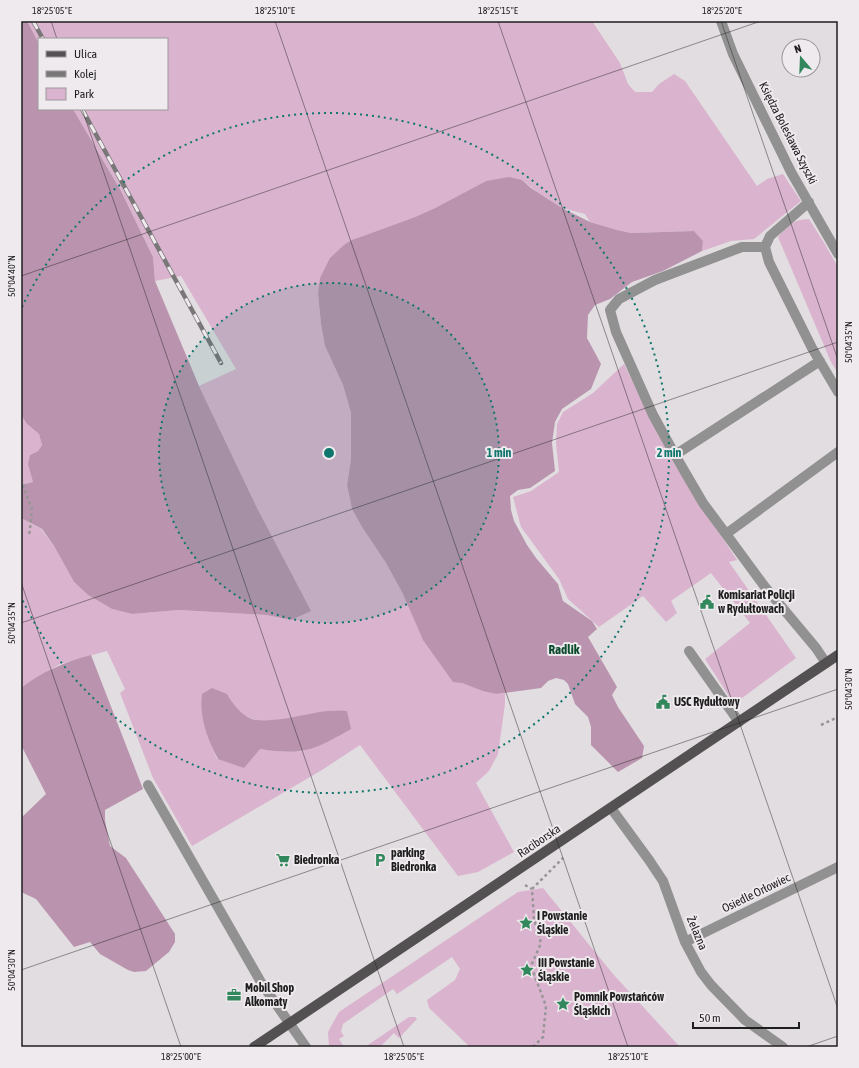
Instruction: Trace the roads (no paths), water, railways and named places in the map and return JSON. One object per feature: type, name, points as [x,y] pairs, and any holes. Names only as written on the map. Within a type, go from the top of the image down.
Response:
[{"type":"main road","name":"Raciborska","points":[[254,1047],[838,655]]},
{"type":"street","name":"Księdza Bolesława Szyszki","points":[[721,21],[733,54],[791,172],[838,254]]},
{"type":"street","points":[[809,202],[770,236],[765,247],[769,262],[820,362],[838,392]]},
{"type":"street","points":[[765,247],[742,247],[655,280],[619,299],[610,310],[616,332],[654,415],[703,503],[764,587],[816,648],[826,663]]},
{"type":"street","points":[[675,455],[820,362]]},
{"type":"street","points":[[726,534],[838,452]]},
{"type":"street","points":[[689,651],[740,722]]},
{"type":"street","points":[[148,785],[262,984],[306,1047]]},
{"type":"street","name":"Żelazna","points":[[611,808],[663,881],[685,942],[701,972],[730,1006],[745,1020],[783,1047]]},
{"type":"street","name":"Osiedle Orłowiec","points":[[685,942],[838,867]]},
{"type":"railway","points":[[33,21],[42,38]]},
{"type":"railway","points":[[83,110],[221,363]]},
{"type":"place","name":"Komisariat Policji w Rydułtowach","points":[[707,602]]},
{"type":"place","name":"USC Rydułtowy","points":[[663,702]]},
{"type":"place","name":"Biedronka","points":[[283,860]]},
{"type":"place","name":"parking Biedronka","points":[[380,860]]},
{"type":"place","name":"I Powstanie Śląskie","points":[[526,923]]},
{"type":"place","name":"III Powstanie Śląskie","points":[[527,970]]},
{"type":"place","name":"Mobil Shop Alkomaty","points":[[234,995]]},
{"type":"place","name":"Pomnik Powstańców Śląskich","points":[[563,1004]]},
{"type":"district","name":"Radlik","points":[[564,649]]}]
